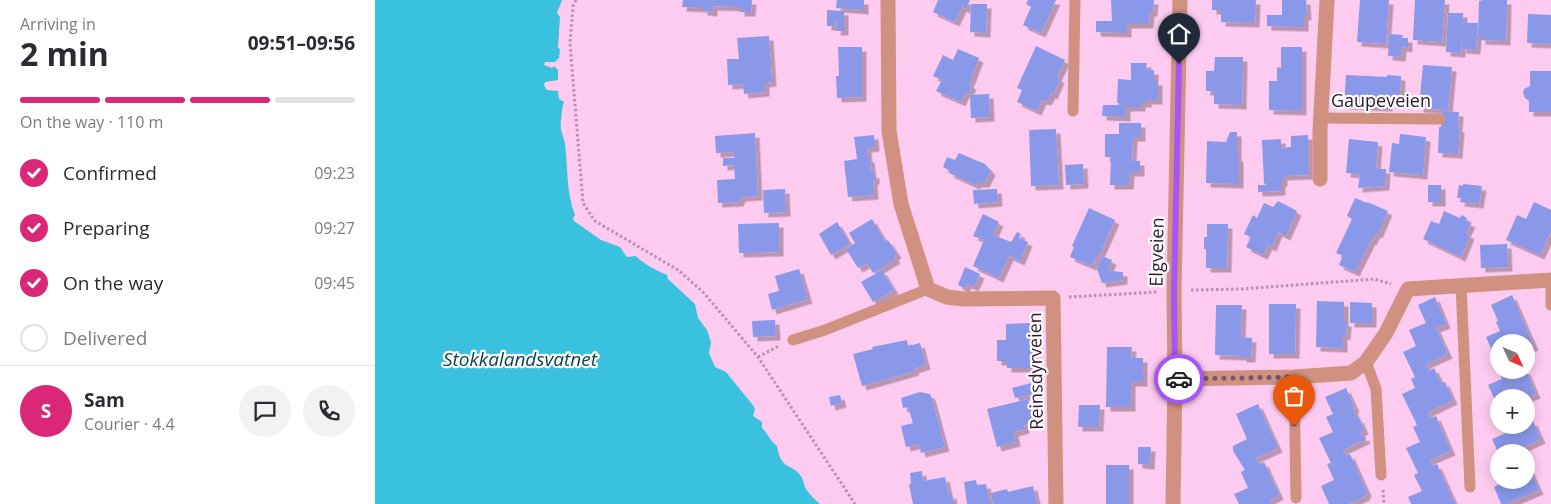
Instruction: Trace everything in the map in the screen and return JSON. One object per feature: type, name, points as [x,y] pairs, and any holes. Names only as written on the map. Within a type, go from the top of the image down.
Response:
[{"type":"street","points":[[889,0],[889,131],[901,204],[928,289]]},
{"type":"street","name":"Elgveien","points":[[1173,504],[1174,291],[1180,0]]},
{"type":"street","name":"Gaupeveien","points":[[1321,178],[1321,118],[1327,0]]},
{"type":"street","points":[[1175,379],[1294,377],[1351,373],[1366,362],[1386,333],[1408,289],[1551,280]]},
{"type":"street","name":"Reinsdyrveien","points":[[928,289],[947,297],[963,299],[1053,298],[1056,504]]},
{"type":"lane","points":[[1073,111],[1075,0]]},
{"type":"lane","name":"Gaupeveien","points":[[1321,118],[1440,119]]},
{"type":"lane","points":[[1551,280],[1551,305]]},
{"type":"lane","points":[[1461,285],[1470,487]]},
{"type":"lane","points":[[793,340],[825,330],[928,289]]},
{"type":"lane","points":[[1366,362],[1376,389],[1381,475]]},
{"type":"lane","points":[[1294,377],[1293,413],[1296,498]]},
{"type":"path","points":[[576,0],[573,6],[570,43],[583,203],[595,221],[679,270],[703,292],[758,357],[855,504]]},
{"type":"path","points":[[1053,298],[1211,288],[1242,289],[1374,279],[1408,289]]},
{"type":"path","points":[[758,357],[793,340]]},
{"type":"water","name":"Stokkalandsvatnet","points":[[375,0],[562,0],[557,13],[560,17],[559,58],[555,62],[545,62],[544,65],[552,68],[554,66],[558,70],[558,80],[545,82],[544,85],[547,90],[558,91],[559,99],[564,102],[561,127],[565,144],[570,198],[575,215],[574,221],[601,240],[620,247],[627,257],[636,256],[650,267],[667,275],[668,279],[695,304],[698,318],[707,330],[711,342],[709,353],[715,367],[726,372],[752,404],[755,409],[753,416],[762,422],[762,428],[777,446],[781,460],[799,473],[806,489],[820,504],[375,504]]},
{"type":"building","points":[[683,0],[752,0],[751,12],[740,12],[740,7],[713,6],[713,12],[703,11],[703,8],[682,7]]},
{"type":"building","points":[[837,0],[864,0],[864,10],[836,8]]},
{"type":"building","points":[[938,0],[970,0],[966,9],[962,7],[955,22],[933,12]]},
{"type":"building","points":[[1028,0],[1056,0],[1041,33],[1023,25],[1031,7],[1026,4]]},
{"type":"building","points":[[1111,0],[1154,0],[1149,24],[1127,24],[1127,33],[1096,32],[1096,21],[1112,21]]},
{"type":"building","points":[[1212,0],[1256,0],[1255,23],[1221,22],[1221,10],[1212,10]]},
{"type":"building","points":[[1282,0],[1306,0],[1307,16],[1304,16],[1304,27],[1267,26],[1267,15],[1282,15]]},
{"type":"building","points":[[1360,0],[1389,0],[1386,44],[1357,42]]},
{"type":"building","points":[[1415,0],[1445,0],[1442,42],[1413,40]]},
{"type":"building","points":[[1507,0],[1506,41],[1481,40],[1481,36],[1478,36],[1479,1]]},
{"type":"building","points":[[971,4],[987,4],[986,33],[970,32]]},
{"type":"building","points":[[827,10],[844,11],[844,31],[836,31],[837,21],[835,21],[835,26],[827,26]]},
{"type":"building","points":[[1448,13],[1463,13],[1463,23],[1478,23],[1476,50],[1462,49],[1462,38],[1461,53],[1446,52]]},
{"type":"building","points":[[1528,14],[1551,15],[1551,44],[1527,43]]},
{"type":"building","points":[[1389,34],[1403,35],[1402,38],[1408,38],[1408,48],[1402,47],[1401,57],[1388,56]]},
{"type":"building","points":[[769,36],[772,82],[765,83],[765,92],[744,94],[743,84],[728,85],[727,59],[739,59],[737,38]]},
{"type":"building","points":[[1036,46],[1065,60],[1057,77],[1060,79],[1053,95],[1051,94],[1047,101],[1042,100],[1037,111],[1017,102],[1022,90],[1017,88]]},
{"type":"building","points":[[838,47],[862,47],[862,97],[837,98],[836,76],[839,76]]},
{"type":"building","points":[[1281,47],[1302,47],[1302,111],[1269,110],[1269,81],[1277,81],[1277,67],[1281,68]]},
{"type":"building","points":[[958,49],[979,58],[969,84],[972,85],[968,95],[965,93],[961,102],[936,91],[942,80],[933,76],[943,55],[953,60]]},
{"type":"building","points":[[1215,57],[1243,57],[1242,105],[1214,104],[1214,91],[1206,91],[1206,71],[1214,71]]},
{"type":"building","points":[[1131,63],[1147,63],[1146,70],[1154,70],[1154,81],[1158,81],[1158,100],[1147,100],[1147,103],[1141,103],[1141,107],[1126,107],[1126,117],[1102,116],[1103,105],[1119,105],[1117,103],[1118,79],[1131,80]]},
{"type":"building","points":[[1423,65],[1452,67],[1448,110],[1419,108]]},
{"type":"building","points":[[1530,71],[1551,71],[1551,112],[1529,112],[1529,101],[1525,98],[1523,92],[1524,89],[1530,86]]},
{"type":"building","points":[[1346,75],[1401,76],[1400,95],[1389,95],[1388,107],[1344,105]]},
{"type":"building","points":[[989,94],[990,117],[971,118],[970,95]]},
{"type":"building","points":[[1442,111],[1459,112],[1458,154],[1438,153]]},
{"type":"building","points":[[1119,123],[1141,123],[1141,137],[1133,137],[1132,161],[1140,161],[1140,172],[1130,172],[1129,185],[1110,185],[1111,157],[1105,157],[1105,134],[1119,134]]},
{"type":"building","points":[[1056,129],[1059,185],[1031,186],[1029,130]]},
{"type":"building","points":[[1230,132],[1237,132],[1239,184],[1206,183],[1207,141],[1226,142]]},
{"type":"building","points":[[755,133],[758,196],[741,197],[739,202],[718,203],[717,180],[735,179],[734,165],[723,166],[723,158],[734,158],[734,152],[716,153],[715,136]]},
{"type":"building","points":[[1400,134],[1426,137],[1423,175],[1389,172],[1392,143],[1399,144]]},
{"type":"building","points":[[874,135],[875,147],[867,148],[872,174],[875,174],[875,180],[873,180],[874,195],[848,197],[844,161],[857,159],[854,137]]},
{"type":"building","points":[[1308,135],[1308,175],[1283,176],[1281,191],[1258,192],[1258,185],[1266,185],[1264,183],[1262,140],[1281,139],[1281,148],[1291,147],[1291,136]]},
{"type":"building","points":[[1349,139],[1378,142],[1376,169],[1386,169],[1385,186],[1358,188],[1360,174],[1346,173]]},
{"type":"building","points":[[959,153],[985,164],[991,171],[985,183],[977,183],[975,185],[949,173],[951,171],[943,167],[947,157],[955,160]]},
{"type":"building","points":[[1083,164],[1084,184],[1066,185],[1065,165]]},
{"type":"building","points":[[1463,184],[1482,186],[1479,204],[1460,202],[1461,198],[1457,198],[1459,185],[1463,186]]},
{"type":"building","points":[[1428,185],[1441,185],[1441,202],[1428,202]]},
{"type":"building","points":[[785,189],[786,212],[764,213],[763,190]]},
{"type":"building","points":[[997,189],[998,202],[974,204],[973,190]]},
{"type":"building","points":[[1355,198],[1388,211],[1378,234],[1376,233],[1371,240],[1355,272],[1339,265],[1343,256],[1336,253],[1352,219],[1347,216]]},
{"type":"building","points":[[1278,201],[1297,211],[1286,236],[1278,232],[1272,247],[1268,245],[1263,255],[1246,247],[1251,237],[1244,234],[1253,215],[1257,218],[1264,203],[1273,207]]},
{"type":"building","points":[[1534,202],[1551,210],[1551,231],[1540,255],[1506,240],[1517,215],[1526,219]]},
{"type":"building","points":[[1089,208],[1115,220],[1098,258],[1096,257],[1092,266],[1070,257],[1074,247],[1072,246]]},
{"type":"building","points":[[1444,211],[1460,218],[1462,215],[1467,218],[1466,221],[1471,223],[1466,233],[1470,235],[1461,257],[1423,239],[1431,221],[1439,224]]},
{"type":"building","points":[[983,214],[999,222],[993,235],[1011,242],[1017,232],[1021,234],[1019,238],[1028,242],[1020,261],[1009,256],[999,278],[973,266],[984,240],[973,236]]},
{"type":"building","points":[[872,219],[885,241],[888,240],[897,254],[894,256],[896,259],[873,273],[867,263],[858,268],[846,249],[855,243],[849,233]]},
{"type":"building","points":[[837,222],[850,244],[831,255],[819,234]]},
{"type":"building","points":[[779,223],[779,252],[739,253],[738,224]]},
{"type":"building","points":[[1207,224],[1228,224],[1227,268],[1206,268],[1204,237],[1207,237]]},
{"type":"building","points":[[1507,244],[1508,267],[1481,268],[1480,245]]},
{"type":"building","points":[[1102,256],[1112,260],[1110,271],[1123,272],[1123,280],[1102,283],[1097,269]]},
{"type":"building","points":[[965,267],[980,274],[974,287],[967,284],[965,289],[958,285]]},
{"type":"building","points":[[799,269],[808,299],[772,310],[768,294],[779,291],[775,276]]},
{"type":"building","points":[[882,270],[894,290],[873,302],[861,282]]},
{"type":"building","points":[[1512,295],[1529,334],[1493,334],[1500,331],[1491,305]]},
{"type":"building","points":[[1435,297],[1446,324],[1436,328],[1448,354],[1426,364],[1429,371],[1434,368],[1441,383],[1445,382],[1453,400],[1428,412],[1431,418],[1436,416],[1451,451],[1430,460],[1433,466],[1437,464],[1455,504],[1411,504],[1408,497],[1422,491],[1414,475],[1418,473],[1406,448],[1420,442],[1413,427],[1417,425],[1402,394],[1415,388],[1411,379],[1415,377],[1403,352],[1416,346],[1409,330],[1426,323],[1418,305]]},
{"type":"building","points":[[1317,301],[1344,302],[1344,322],[1347,322],[1346,336],[1343,335],[1343,348],[1316,347]]},
{"type":"building","points":[[1350,302],[1372,303],[1372,323],[1350,323]]},
{"type":"building","points":[[1269,304],[1296,304],[1295,354],[1269,354]]},
{"type":"building","points":[[1216,305],[1242,305],[1241,337],[1252,338],[1251,358],[1215,355]]},
{"type":"building","points":[[775,320],[776,336],[753,337],[752,321]]},
{"type":"building","points":[[1031,323],[1034,368],[1007,368],[1007,361],[997,361],[997,340],[1006,340],[1006,324]]},
{"type":"building","points":[[1490,335],[1490,346],[1486,337]]},
{"type":"building","points":[[907,340],[908,346],[920,343],[926,365],[914,369],[915,371],[862,386],[853,354],[873,349],[872,347]]},
{"type":"building","points":[[1107,347],[1132,347],[1131,358],[1143,358],[1143,382],[1131,382],[1131,407],[1106,407]]},
{"type":"building","points":[[1502,379],[1530,379],[1534,389],[1490,389],[1488,385]]},
{"type":"building","points":[[1031,383],[1034,394],[1015,398],[1012,388]]},
{"type":"building","points":[[1346,388],[1355,408],[1353,409],[1364,430],[1360,432],[1362,437],[1365,436],[1366,439],[1343,450],[1346,456],[1350,454],[1367,492],[1365,496],[1348,504],[1329,504],[1321,486],[1334,480],[1327,464],[1331,463],[1319,438],[1333,432],[1326,417],[1333,414],[1325,397]]},
{"type":"building","points":[[920,392],[930,394],[945,447],[921,453],[919,444],[906,447],[901,426],[913,423],[908,407],[903,408],[901,398]]},
{"type":"building","points":[[840,395],[842,403],[831,406],[829,397]]},
{"type":"building","points":[[1028,399],[1034,423],[1024,425],[1025,429],[1014,432],[1016,442],[997,447],[987,409]]},
{"type":"building","points":[[1258,404],[1278,448],[1256,458],[1259,464],[1264,462],[1279,495],[1270,500],[1272,504],[1239,504],[1234,494],[1248,488],[1241,472],[1245,470],[1233,451],[1233,446],[1247,439],[1236,414]]},
{"type":"building","points":[[1079,405],[1100,405],[1099,427],[1078,427]]},
{"type":"building","points":[[1535,426],[1541,439],[1531,444],[1494,444],[1492,439],[1504,434],[1535,434]]},
{"type":"building","points":[[1138,447],[1151,447],[1150,465],[1138,464]]},
{"type":"building","points":[[1106,465],[1129,465],[1129,504],[1106,504]]},
{"type":"building","points":[[922,471],[923,481],[945,477],[949,495],[952,494],[954,504],[913,504],[909,485],[911,484],[910,473]]},
{"type":"building","points":[[976,480],[977,485],[986,484],[990,504],[967,504],[964,482]]},
{"type":"building","points":[[1535,481],[1539,490],[1506,504],[1501,504],[1495,489],[1535,489]]},
{"type":"building","points":[[1033,486],[1037,504],[993,504],[991,493],[1007,489],[1008,492]]},
{"type":"way so far","points":[[1179,379],[1294,377],[1294,426]]},
{"type":"route","points":[[1179,64],[1174,291],[1175,379],[1179,379]]}]
